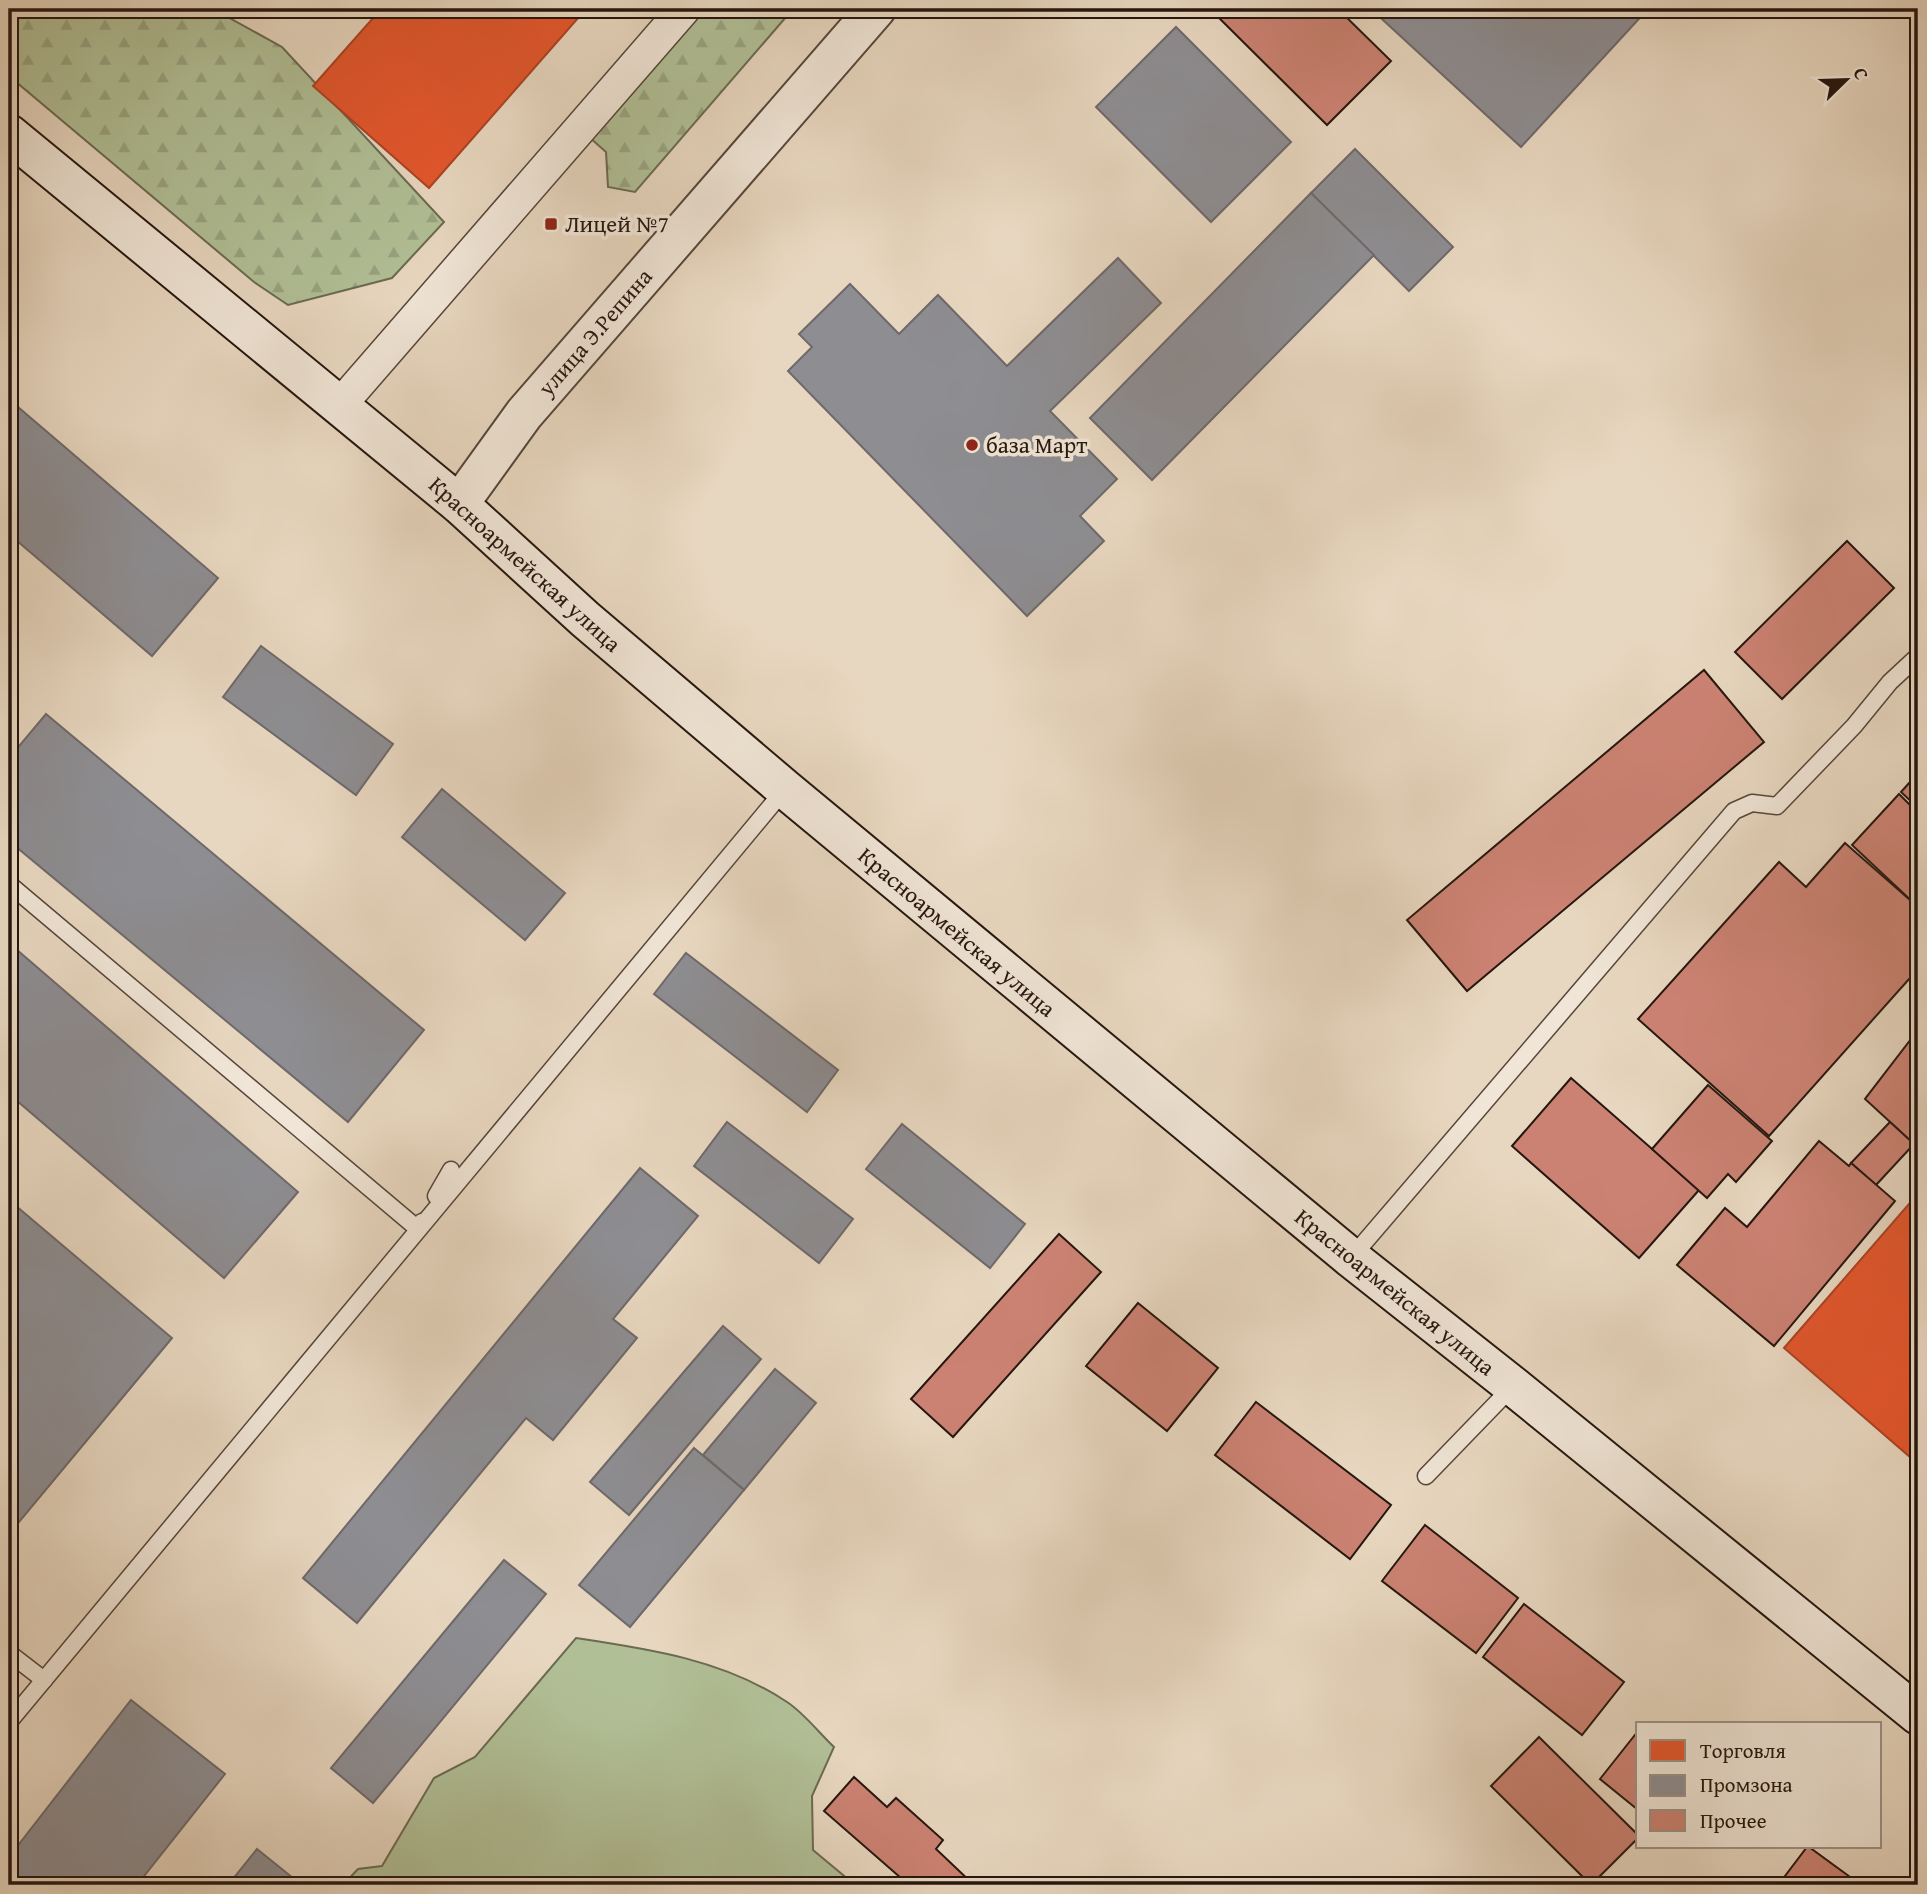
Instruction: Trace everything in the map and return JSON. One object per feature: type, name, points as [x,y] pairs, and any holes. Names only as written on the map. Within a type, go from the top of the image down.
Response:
[{"type":"main road","name":"улица Э.Репина","points":[[459,503],[524,414],[876,9]]},
{"type":"main road","name":"Красноармейская улица","points":[[9,134],[459,503],[585,619],[785,789],[1351,1258],[1918,1715]]},
{"type":"street","points":[[340,405],[684,9]]},
{"type":"lane","points":[[1351,1258],[1734,811],[1752,803],[1777,806],[1854,726],[1890,682],[1918,656]]},
{"type":"lane","points":[[9,1722],[785,789]]},
{"type":"lane","points":[[9,884],[418,1229]]},
{"type":"lane","points":[[418,1229],[451,1170]]},
{"type":"lane","points":[[1426,1476],[1513,1386]]},
{"type":"lane","points":[[9,1653],[44,1680]]},
{"type":"green space","points":[[9,9],[221,9],[226,16],[282,47],[444,222],[392,278],[288,305],[254,282],[9,76]]},
{"type":"green space","points":[[668,9],[793,9],[635,192],[608,187],[606,152],[572,122]]},
{"type":"green space","points":[[576,1638],[659,1652],[712,1666],[763,1688],[799,1712],[834,1747],[812,1796],[813,1850],[855,1885],[343,1885],[358,1869],[382,1866],[434,1778],[475,1757]]},
{"type":"building: Торговля","points":[[381,9],[586,9],[429,188],[313,86]]},
{"type":"building: Торговля","points":[[1909,1204],[1918,1212],[1918,1464],[1784,1348]]},
{"type":"building: Промзона","points":[[1371,9],[1648,9],[1521,147]]},
{"type":"building: Промзона","points":[[1176,27],[1291,142],[1211,222],[1096,107]]},
{"type":"building: Промзона","points":[[1355,149],[1453,247],[1409,291],[1311,193]]},
{"type":"building: Промзона","points":[[1311,193],[1374,255],[1152,480],[1090,418]]},
{"type":"building: Промзона","name":"база Март","points":[[1118,258],[1161,303],[1050,411],[1117,479],[1080,516],[1104,541],[1027,616],[788,371],[812,347],[799,334],[850,284],[899,334],[938,295],[1007,366]]},
{"type":"building: Промзона","points":[[18,407],[218,578],[152,656],[9,534],[9,417]]},
{"type":"building: Промзона","points":[[261,646],[393,744],[356,795],[223,697]]},
{"type":"building: Промзона","points":[[46,714],[424,1030],[348,1122],[9,841],[9,758]]},
{"type":"building: Промзона","points":[[442,789],[565,893],[525,940],[402,837]]},
{"type":"building: Промзона","points":[[9,943],[298,1192],[224,1278],[9,1094]]},
{"type":"building: Промзона","points":[[686,953],[838,1070],[807,1112],[654,994]]},
{"type":"building: Промзона","points":[[727,1122],[853,1219],[819,1263],[694,1166]]},
{"type":"building: Промзона","points":[[902,1124],[1025,1224],[990,1268],[866,1169]]},
{"type":"building: Промзона","points":[[640,1168],[698,1216],[613,1319],[637,1338],[553,1440],[526,1418],[357,1623],[303,1578]]},
{"type":"building: Промзона","points":[[9,1200],[172,1338],[9,1534]]},
{"type":"building: Промзона","points":[[723,1326],[761,1359],[629,1515],[590,1482]]},
{"type":"building: Промзона","points":[[775,1369],[816,1403],[744,1490],[703,1455]]},
{"type":"building: Промзона","points":[[694,1448],[744,1490],[630,1627],[579,1585]]},
{"type":"building: Промзона","points":[[504,1560],[546,1594],[373,1803],[331,1768]]},
{"type":"building: Промзона","points":[[131,1700],[225,1774],[137,1885],[9,1885],[9,1857]]},
{"type":"building: Промзона","points":[[257,1849],[298,1882],[295,1885],[228,1885]]},
{"type":"building: Прочее","points":[[1210,9],[1338,9],[1391,61],[1327,125]]},
{"type":"building: Прочее","points":[[1847,541],[1894,588],[1782,699],[1735,652]]},
{"type":"building: Прочее","points":[[1704,670],[1764,742],[1467,991],[1407,920]]},
{"type":"building: Прочее","points":[[1918,773],[1918,808],[1901,792]]},
{"type":"building: Прочее","points":[[1899,794],[1918,813],[1918,907],[1852,845]]},
{"type":"building: Прочее","points":[[1845,843],[1918,907],[1918,969],[1769,1136],[1638,1019],[1779,862],[1806,887]]},
{"type":"building: Прочее","points":[[1918,1030],[1918,1139],[1914,1144],[1865,1099]]},
{"type":"building: Прочее","points":[[1571,1078],[1699,1190],[1639,1258],[1512,1146]]},
{"type":"building: Прочее","points":[[1708,1085],[1772,1141],[1736,1182],[1728,1174],[1707,1198],[1652,1149]]},
{"type":"building: Прочее","points":[[1890,1122],[1914,1144],[1876,1185],[1851,1163]]},
{"type":"building: Прочее","points":[[1819,1141],[1849,1166],[1851,1163],[1895,1201],[1774,1346],[1677,1265],[1725,1208],[1747,1227]]},
{"type":"building: Прочее","points":[[1059,1234],[1101,1272],[953,1437],[911,1399]]},
{"type":"building: Прочее","points":[[1138,1303],[1218,1368],[1167,1431],[1086,1366]]},
{"type":"building: Прочее","points":[[1256,1402],[1391,1505],[1350,1559],[1215,1455]]},
{"type":"building: Прочее","points":[[1425,1525],[1518,1598],[1476,1653],[1382,1581]]},
{"type":"building: Прочее","points":[[1524,1604],[1624,1682],[1582,1735],[1483,1657]]},
{"type":"building: Прочее","points":[[1636,1734],[1636,1808],[1600,1779]]},
{"type":"building: Прочее","points":[[1539,1737],[1636,1833],[1636,1840],[1591,1885],[1491,1786]]},
{"type":"building: Прочее","points":[[854,1777],[887,1807],[896,1798],[943,1840],[936,1849],[974,1885],[909,1885],[824,1811]]},
{"type":"building: Прочее","points":[[1806,1848],[1810,1848],[1861,1885],[1797,1885],[1785,1876]]},
{"type":"place","name":"Лицей №7","points":[[551,224]]},
{"type":"place","name":"база Март","points":[[972,445]]}]
